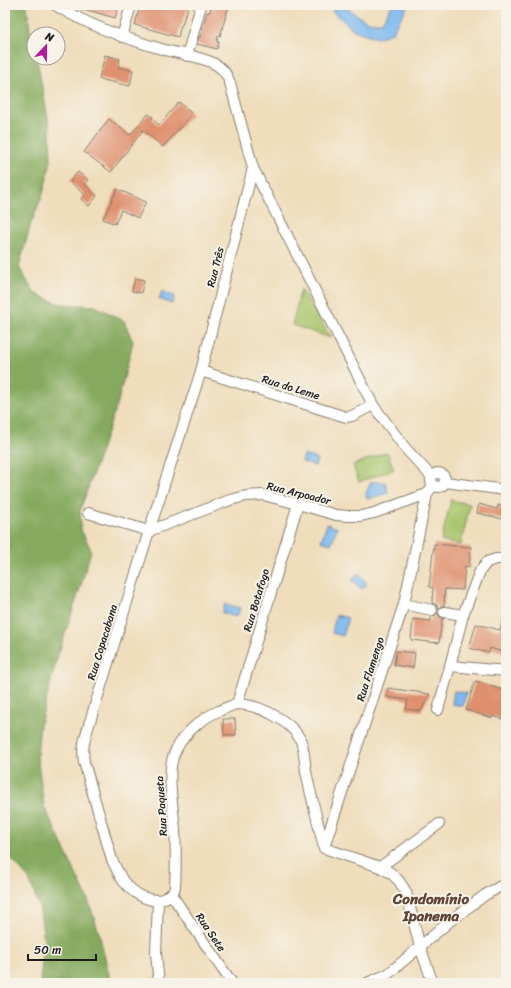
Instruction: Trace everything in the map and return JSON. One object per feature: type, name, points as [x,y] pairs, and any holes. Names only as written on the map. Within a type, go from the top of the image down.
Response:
[{"type":"street","points":[[55,5],[66,8],[86,23],[122,37],[213,63],[228,77],[253,168],[373,405],[406,449],[430,485]]},
{"type":"street","points":[[122,37],[132,5]]},
{"type":"street","points":[[187,56],[201,5]]},
{"type":"street","name":"Rua Três","points":[[201,371],[253,168]]},
{"type":"street","name":"Rua do Leme","points":[[201,371],[346,416],[352,416],[373,405]]},
{"type":"street","name":"Rua Copacabana","points":[[158,900],[150,900],[134,891],[124,882],[118,872],[112,860],[82,752],[84,741],[149,531],[201,371]]},
{"type":"street","name":"Rua Arpoador","points":[[149,531],[230,500],[246,496],[263,495],[336,515],[361,516],[374,513],[430,485],[440,487],[445,482],[506,490]]},
{"type":"street","name":"Rua Flamengo","points":[[324,848],[404,604],[430,485]]},
{"type":"street","name":"Rua Botafogo","points":[[237,704],[298,504]]},
{"type":"street","points":[[88,513],[149,531]]},
{"type":"street","points":[[438,710],[463,615],[480,570],[487,562],[496,558],[506,558]]},
{"type":"street","points":[[404,604],[432,610]]},
{"type":"street","points":[[444,612],[463,615]]},
{"type":"street","points":[[450,666],[506,671]]},
{"type":"street","points":[[237,704],[257,707],[270,713],[283,720],[296,733],[300,740],[304,754],[306,771],[324,848],[380,867],[391,873],[399,881],[406,892],[420,947],[433,983]]},
{"type":"street","name":"Rua Paqueta","points":[[171,894],[175,885],[175,831],[170,778],[170,767],[173,756],[177,748],[196,725],[218,712],[237,704]]},
{"type":"street","points":[[380,867],[439,824]]},
{"type":"street","points":[[367,983],[388,974],[449,922],[485,895],[506,883]]},
{"type":"street","points":[[158,983],[156,954],[158,900],[171,894]]},
{"type":"street","name":"Rua Sete","points":[[171,894],[232,983]]},
{"type":"green space","points":[[5,5],[27,5],[29,26],[26,26],[26,66],[38,66],[50,129],[51,161],[43,194],[31,223],[19,267],[34,293],[59,304],[95,306],[124,321],[133,342],[118,401],[80,511],[81,530],[91,550],[57,658],[40,724],[37,756],[44,806],[88,900],[99,933],[111,983],[40,983],[44,942],[40,910],[29,879],[9,856],[5,855]]},
{"type":"green space","points":[[301,289],[331,338],[292,325]]},
{"type":"green space","points":[[387,452],[394,469],[359,482],[353,465]]},
{"type":"green space","points":[[451,500],[470,504],[461,545],[441,541]]},
{"type":"water","points":[[335,5],[341,5],[368,22],[382,22],[392,5],[408,5],[392,33],[377,38],[354,30],[332,11]]},
{"type":"water","points":[[162,291],[175,296],[172,304],[159,299]]},
{"type":"water","points":[[304,455],[317,459],[315,466],[302,462]]},
{"type":"water","points":[[371,482],[385,482],[388,493],[367,499],[366,493]]},
{"type":"water","points":[[327,524],[337,528],[331,544],[321,541]]},
{"type":"water","points":[[359,574],[367,584],[361,589],[352,580]]},
{"type":"water","points":[[225,604],[240,608],[237,617],[222,613]]},
{"type":"water","points":[[336,615],[348,618],[343,636],[332,633]]},
{"type":"water","points":[[454,691],[466,693],[463,706],[452,704]]},
{"type":"building","points":[[77,5],[119,5],[115,18],[77,7]]},
{"type":"building","points":[[140,5],[159,9],[160,5],[188,5],[178,37],[135,25]]},
{"type":"building","points":[[211,5],[229,5],[220,36],[218,36],[217,42],[219,42],[217,49],[197,44],[207,12],[210,12]]},
{"type":"building","points":[[105,55],[120,59],[118,67],[133,70],[130,86],[99,79]]},
{"type":"building","points":[[179,102],[192,114],[163,147],[143,130],[111,172],[84,152],[109,119],[130,135],[148,114],[153,117],[152,119],[159,125]]},
{"type":"building","points":[[78,172],[88,180],[84,184],[97,196],[89,206],[81,199],[85,195],[70,181]]},
{"type":"building","points":[[117,189],[146,202],[138,218],[121,210],[115,224],[103,219]]},
{"type":"building","points":[[135,278],[144,280],[141,293],[132,291]]},
{"type":"building","points":[[479,504],[497,509],[498,505],[506,507],[503,519],[477,513]]},
{"type":"building","points":[[434,544],[471,547],[469,567],[465,566],[463,590],[445,589],[444,606],[441,606],[438,609],[437,605],[432,603],[433,588],[429,587]]},
{"type":"building","points":[[438,613],[440,617],[444,619],[442,619],[439,643],[411,640],[413,619],[431,621],[431,616]]},
{"type":"building","points":[[504,615],[506,616],[506,653],[490,648],[489,653],[469,648],[476,624],[500,630]]},
{"type":"building","points":[[396,651],[415,653],[413,668],[394,665]]},
{"type":"building","points":[[475,681],[506,691],[506,720],[493,716],[492,718],[466,710]]},
{"type":"building","points":[[388,688],[430,694],[421,711],[406,709],[408,700],[387,697]]},
{"type":"building","points":[[223,719],[235,719],[236,735],[224,735]]},
{"type":"district","name":"Condomínio Ipanema","points":[[431,908]]}]
